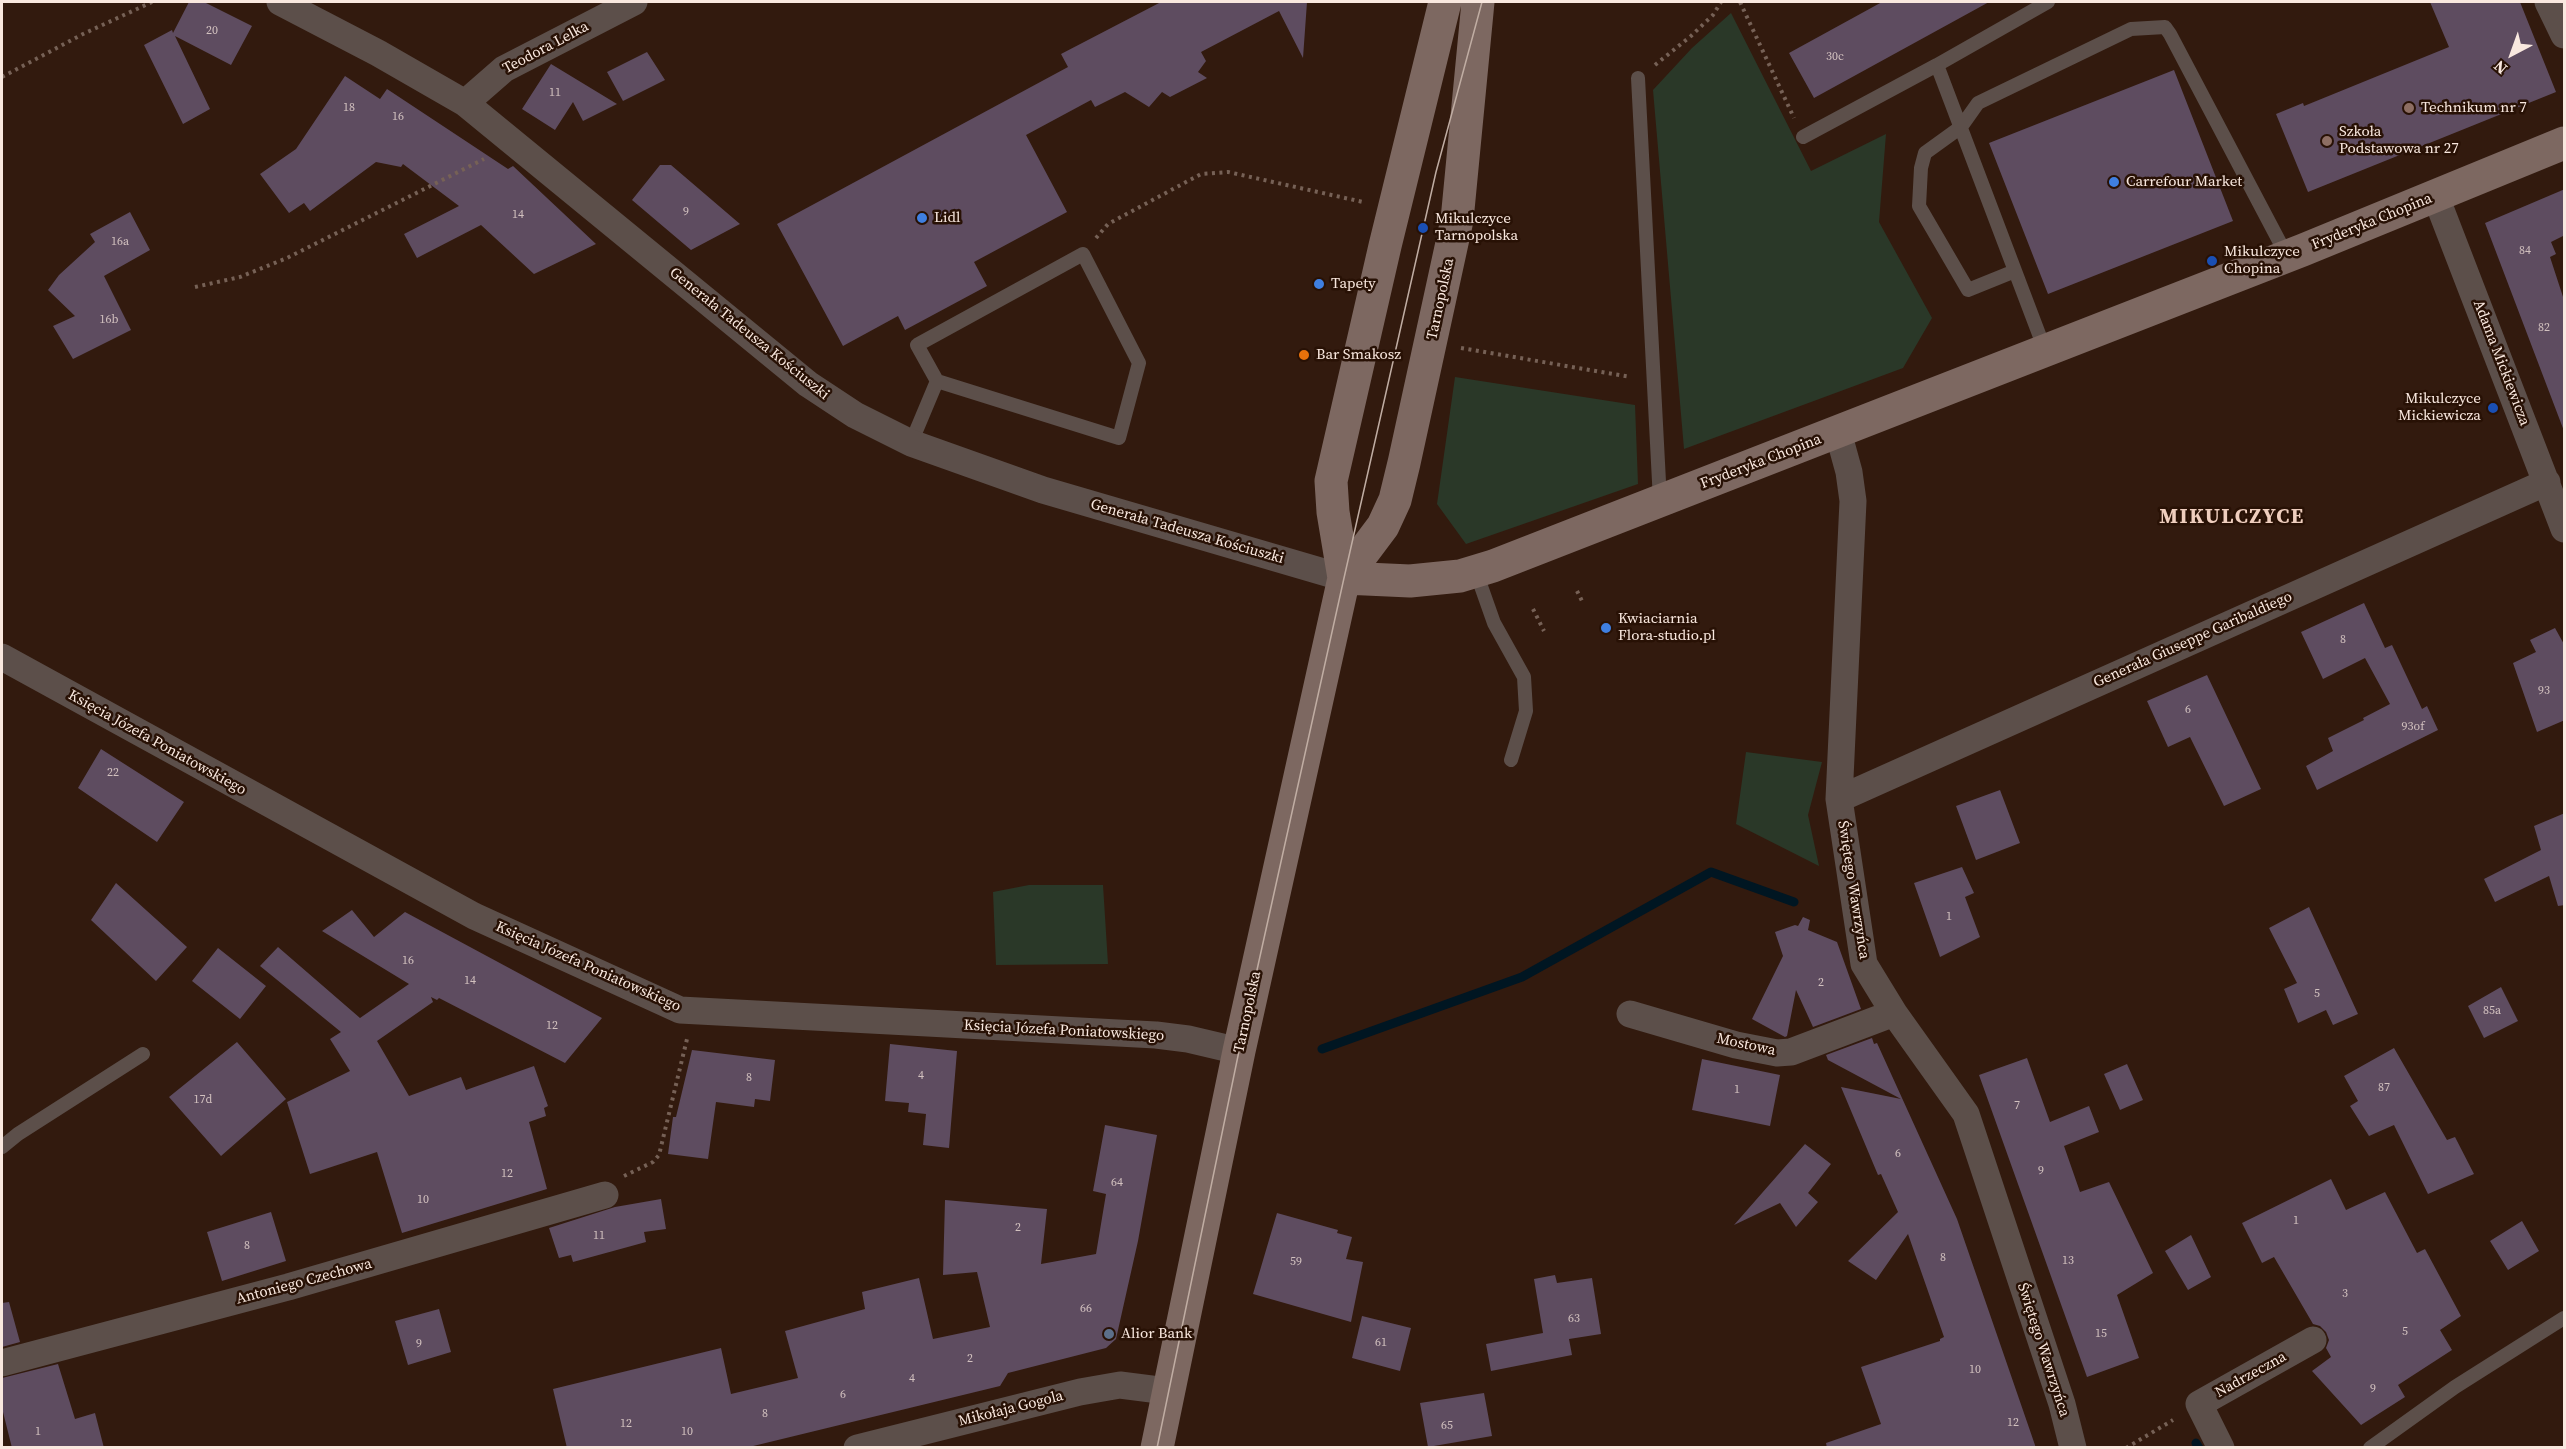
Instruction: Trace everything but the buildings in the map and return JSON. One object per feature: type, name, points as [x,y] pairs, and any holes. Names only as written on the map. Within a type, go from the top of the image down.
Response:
[{"type":"main road","name":"Tarnopolska","points":[[1157,1448],[1239,1051],[1344,578],[1333,512],[1331,481],[1385,246],[1445,2]]},
{"type":"main road","name":"Tarnopolska","points":[[1344,578],[1383,526],[1395,500],[1404,463],[1457,220],[1478,2]]},
{"type":"main road","name":"Fryderyka Chopina","points":[[1344,578],[1410,581],[1460,576],[1476,572],[2287,256],[2565,143]]},
{"type":"street","name":"Generała Tadeusza Kościuszki","points":[[280,2],[378,53],[465,103],[808,384],[855,415],[911,443],[1043,490],[1344,578]]},
{"type":"street","name":"Teodora Lelka","points":[[465,103],[504,69],[634,2]]},
{"type":"street","points":[[2548,2],[2565,35]]},
{"type":"street","name":"Adama Mickiewicza","points":[[2436,197],[2565,529]]},
{"type":"street","name":"Świętego Wawrzyńca","points":[[1838,432],[1849,472],[1853,501],[1839,799],[1864,964],[1894,1013],[1966,1114],[2062,1404],[2073,1448]]},
{"type":"street","name":"Generała Giuseppe Garibaldiego","points":[[1839,799],[2547,482]]},
{"type":"street","name":"Księcia Józefa Poniatowskiego","points":[[2,657],[474,916],[680,1010],[1156,1035],[1188,1039],[1239,1051]]},
{"type":"street","name":"Mostowa","points":[[1630,1014],[1736,1045],[1777,1053],[1791,1052],[1894,1013]]},
{"type":"street","name":"Antoniego Czechowa","points":[[2,1363],[288,1287],[604,1195]]},
{"type":"street","name":"Nadrzeczna","points":[[2221,1448],[2199,1404],[2313,1340]]},
{"type":"street","name":"Mikołaja Gogola","points":[[857,1448],[1110,1387],[1141,1386],[1167,1391]]},
{"type":"lane","points":[[1803,138],[2048,2]]},
{"type":"lane","points":[[2015,271],[1968,290],[1919,206],[1925,153],[1961,127],[1978,103],[2131,29],[2165,27],[2287,256]]},
{"type":"lane","points":[[1936,65],[2045,351]]},
{"type":"lane","points":[[1638,78],[1660,501]]},
{"type":"lane","points":[[1083,254],[1139,363],[1119,438],[937,381],[917,345],[1083,254]]},
{"type":"lane","points":[[911,443],[937,381]]},
{"type":"lane","points":[[1476,572],[1494,623],[1524,677],[1526,711],[1511,760]]},
{"type":"lane","points":[[2,1147],[18,1134],[143,1054]]},
{"type":"lane","points":[[2370,1448],[2455,1387],[2565,1318]]},
{"type":"path","points":[[2,77],[83,34],[152,2]]},
{"type":"path","points":[[1638,78],[1692,36],[1713,15],[1721,2]]},
{"type":"path","points":[[1740,2],[1803,138]]},
{"type":"path","points":[[195,287],[240,277],[287,258],[514,143]]},
{"type":"path","points":[[1083,254],[1108,224],[1202,174],[1228,172],[1369,203]]},
{"type":"path","points":[[1460,348],[1654,381]]},
{"type":"path","points":[[1578,591],[1583,603]]},
{"type":"path","points":[[1533,609],[1544,630]]},
{"type":"path","points":[[604,1195],[619,1178],[652,1162],[659,1155],[693,1011]]},
{"type":"path","points":[[2126,1448],[2175,1418]]},
{"type":"green space","points":[[1731,13],[1811,171],[1886,134],[1879,222],[1932,318],[1903,368],[1684,449],[1653,90],[1692,48]]},
{"type":"green space","points":[[1455,377],[1635,405],[1638,484],[1466,544],[1437,504]]},
{"type":"green space","points":[[1746,752],[1822,762],[1808,815],[1819,866],[1736,824]]},
{"type":"green space","points":[[1029,885],[1103,885],[1108,964],[996,965],[993,892]]},
{"type":"waterway","points":[[1322,1049],[1522,977],[1711,872],[1794,902]]},
{"type":"waterway","points":[[2196,1443],[2199,1448]]},
{"type":"tram line","points":[[1157,1448],[1239,1051],[1344,578],[1436,172],[1482,2]]},
{"type":"place","name":"Technikum nr 7","points":[[2409,108]]},
{"type":"place","name":"Szkoła Podstawowa nr 27","points":[[2327,141]]},
{"type":"place","name":"Carrefour Market","points":[[2114,182]]},
{"type":"place","name":"Lidl","points":[[922,218]]},
{"type":"place","name":"Mikulczyce Tarnopolska","points":[[1423,228]]},
{"type":"place","name":"Mikulczyce Chopina","points":[[2212,261]]},
{"type":"place","name":"Tapety","points":[[1319,284]]},
{"type":"place","name":"Bar Smakosz","points":[[1304,355]]},
{"type":"place","name":"Mikulczyce Mickiewicza","points":[[2493,408]]},
{"type":"place","name":"Kwiaciarnia Flora-studio.pl","points":[[1606,628]]},
{"type":"place","name":"Alior Bank","points":[[1109,1334]]},
{"type":"district","name":"MIKULCZYCE","points":[[2232,518]]}]
